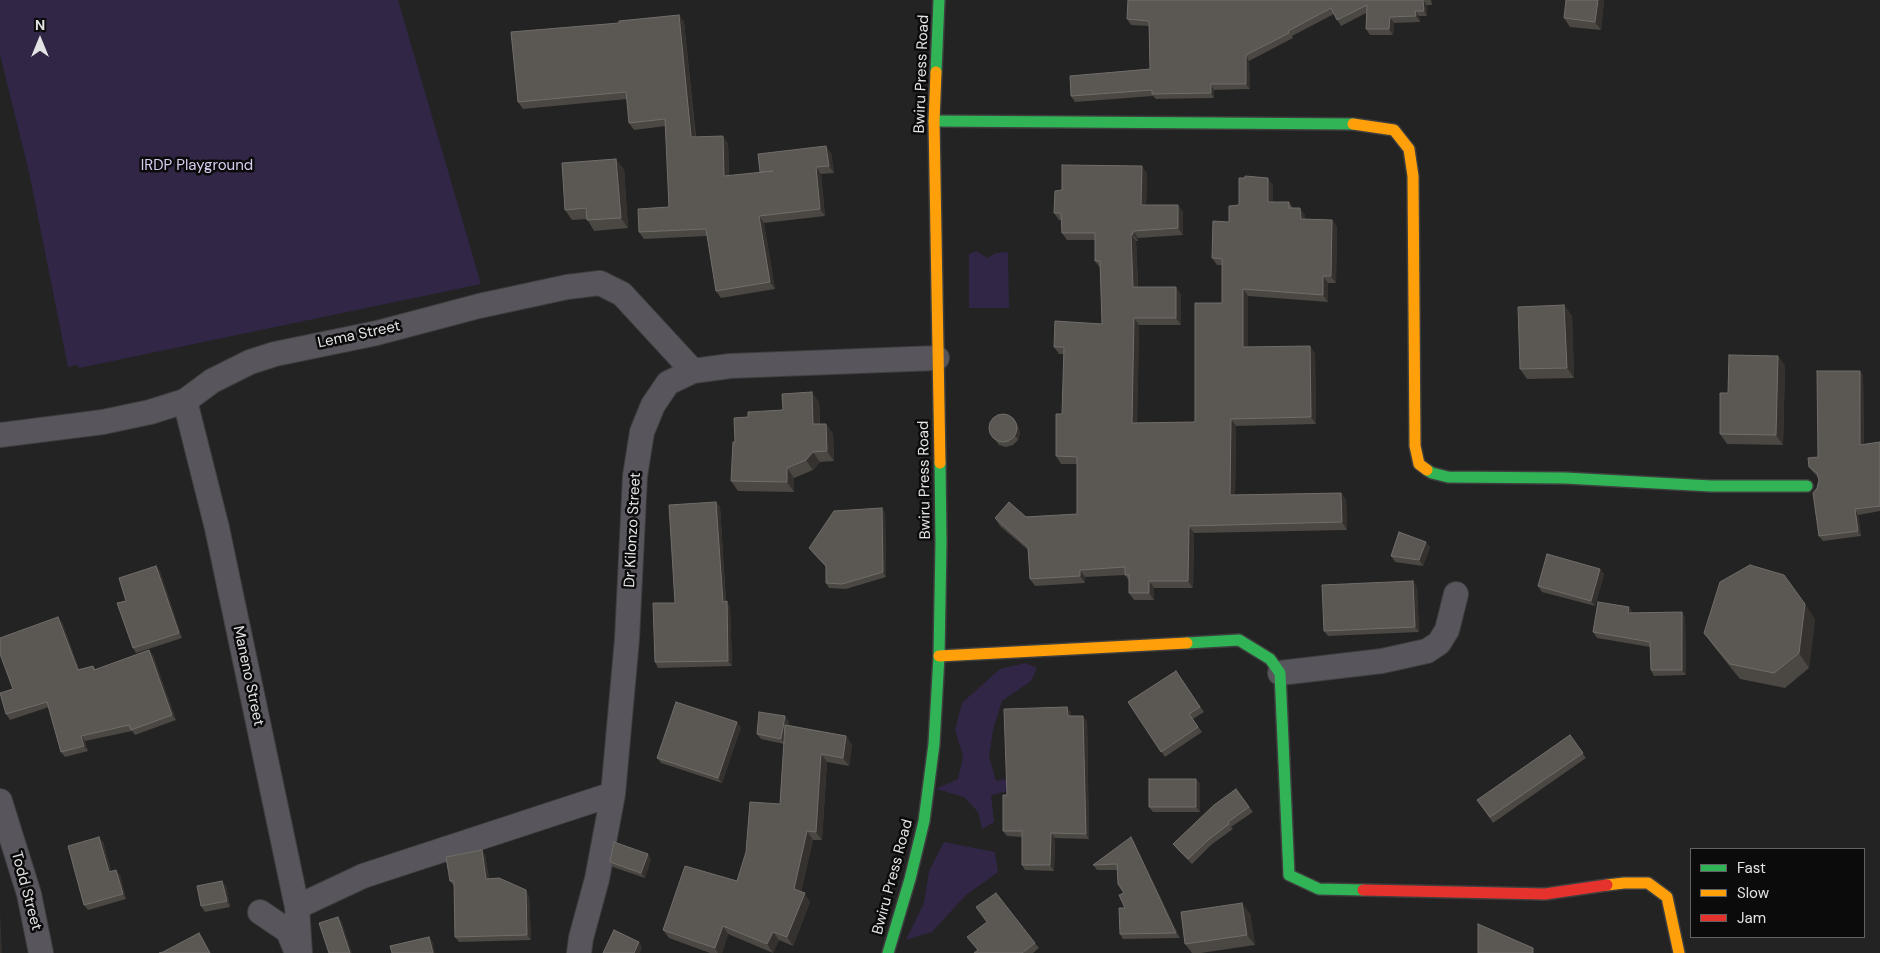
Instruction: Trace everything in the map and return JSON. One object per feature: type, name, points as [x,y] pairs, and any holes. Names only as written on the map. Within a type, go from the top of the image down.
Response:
[{"type":"street","name":"Bwiru Press Road","points":[[888,953],[910,879],[924,821],[934,744],[939,656],[941,542],[934,121],[939,0]]},
{"type":"street","points":[[934,121],[1359,124],[1394,130],[1409,149],[1413,176],[1415,446],[1419,464],[1432,473],[1448,477],[1565,478],[1710,486],[1807,486]]},
{"type":"street","name":"Lema Street","points":[[0,435],[103,422],[150,412],[185,401],[212,381],[250,362],[275,354],[377,333],[479,306],[567,287],[600,283],[622,294],[694,371]]},
{"type":"street","name":"Dr Kilonzo Street","points":[[579,953],[581,938],[597,879],[613,794],[627,639],[635,476],[642,432],[653,405],[668,383],[694,371],[730,366],[937,358]]},
{"type":"street","name":"Maneno Street","points":[[185,401],[217,528],[297,907],[298,953]]},
{"type":"street","points":[[1280,673],[1382,661],[1427,651],[1439,643],[1447,630],[1456,594]]},
{"type":"street","points":[[939,656],[1239,640],[1270,660],[1280,673],[1289,875],[1319,889],[1339,890],[1545,894],[1624,883],[1648,883],[1667,897],[1679,953]]},
{"type":"street","points":[[297,907],[363,876],[613,794]]},
{"type":"street","name":"Todd Street","points":[[0,801],[29,894],[42,953]]},
{"type":"street","points":[[260,912],[288,931],[298,953]]},
{"type":"green space","name":"IRDP Playground","points":[[0,0],[398,0],[481,284],[79,368],[78,365],[68,367],[29,172],[0,55]]},
{"type":"green space","points":[[977,251],[987,258],[996,253],[1008,252],[1009,308],[969,308],[969,254]]},
{"type":"green space","points":[[1025,663],[1037,668],[1031,681],[1002,701],[993,730],[989,757],[996,781],[1040,772],[1016,789],[991,795],[994,822],[982,829],[978,812],[964,797],[936,789],[958,779],[963,756],[955,730],[962,703],[1000,669]]},
{"type":"green space","points":[[944,842],[995,852],[998,872],[966,895],[932,932],[906,940],[924,903],[929,871]]},
{"type":"building","points":[[1128,0],[1423,0],[1424,11],[1415,11],[1416,16],[1390,17],[1389,29],[1366,29],[1367,5],[1337,20],[1331,8],[1288,31],[1289,33],[1246,55],[1246,84],[1211,84],[1211,93],[1152,94],[1152,90],[1071,96],[1070,76],[1150,69],[1149,21],[1127,19]]},
{"type":"building","points":[[1566,0],[1598,0],[1595,22],[1564,18]]},
{"type":"building","points":[[679,15],[691,136],[723,136],[724,176],[773,171],[760,172],[758,154],[826,146],[829,166],[816,167],[820,209],[759,216],[770,282],[716,291],[706,229],[639,232],[638,209],[669,207],[665,119],[629,123],[626,92],[518,102],[511,32],[619,23],[619,21]]},
{"type":"building","points":[[616,159],[621,218],[587,220],[586,208],[565,210],[562,163]]},
{"type":"building","points":[[1062,165],[1142,166],[1141,205],[1178,205],[1178,228],[1133,231],[1133,234],[1131,234],[1133,287],[1176,287],[1176,318],[1134,318],[1132,423],[1195,422],[1195,303],[1222,303],[1222,259],[1212,258],[1213,221],[1229,222],[1229,206],[1239,205],[1239,178],[1245,178],[1245,176],[1268,178],[1268,202],[1289,202],[1289,208],[1300,208],[1301,219],[1332,220],[1331,276],[1323,276],[1323,295],[1243,289],[1243,347],[1310,346],[1311,417],[1231,419],[1230,495],[1341,493],[1342,522],[1189,526],[1188,581],[1149,581],[1149,593],[1129,593],[1129,575],[1125,575],[1125,567],[1080,570],[1080,576],[1030,579],[1028,547],[995,518],[1009,502],[1026,517],[1077,514],[1077,457],[1056,456],[1056,414],[1062,414],[1064,347],[1054,347],[1055,321],[1102,324],[1100,261],[1095,261],[1095,233],[1062,233],[1061,213],[1054,213],[1055,191],[1062,190]]},
{"type":"building","points":[[1564,305],[1567,368],[1520,369],[1518,307]]},
{"type":"building","points":[[1729,355],[1778,356],[1776,435],[1720,434],[1720,393],[1728,393]]},
{"type":"building","points":[[1817,371],[1860,371],[1860,445],[1880,442],[1880,506],[1855,509],[1858,531],[1819,536],[1813,493],[1817,488],[1819,480],[1817,473],[1809,467],[1808,458],[1818,457]]},
{"type":"building","points":[[812,392],[813,424],[826,424],[827,451],[813,452],[806,460],[787,468],[787,482],[731,481],[733,442],[735,442],[734,418],[748,417],[748,412],[783,410],[782,394]]},
{"type":"building","points":[[1003,414],[1013,418],[1017,428],[1013,438],[1003,442],[993,438],[989,428],[993,418]]},
{"type":"building","points":[[716,502],[723,602],[727,601],[728,661],[655,662],[653,603],[675,603],[669,505]]},
{"type":"building","points":[[882,508],[883,572],[842,584],[826,583],[826,566],[809,548],[834,511]]},
{"type":"building","points":[[1399,532],[1426,542],[1419,560],[1391,556]]},
{"type":"building","points":[[1547,554],[1600,569],[1591,601],[1538,586]]},
{"type":"building","points":[[1750,565],[1784,575],[1805,604],[1799,653],[1774,673],[1730,664],[1704,633],[1720,582]]},
{"type":"building","points":[[156,566],[179,633],[133,648],[117,603],[126,601],[119,578]]},
{"type":"building","points":[[1413,581],[1415,627],[1324,631],[1322,585]]},
{"type":"building","points":[[1598,602],[1629,607],[1628,613],[1682,612],[1682,670],[1651,670],[1650,642],[1593,632]]},
{"type":"building","points":[[58,617],[78,670],[93,666],[94,670],[149,650],[172,715],[131,730],[129,725],[81,736],[84,746],[61,752],[47,702],[6,714],[0,693],[13,689],[0,654],[0,638]]},
{"type":"building","points":[[1176,671],[1200,707],[1189,714],[1198,727],[1161,752],[1128,702]]},
{"type":"building","points":[[676,702],[737,722],[718,778],[657,758]]},
{"type":"building","points":[[1067,707],[1068,716],[1083,716],[1086,834],[1051,833],[1050,865],[1022,865],[1022,831],[1003,831],[1003,795],[1007,795],[1004,709]]},
{"type":"building","points":[[759,712],[785,716],[781,739],[757,734]]},
{"type":"building","points":[[785,725],[846,736],[843,758],[821,754],[816,832],[807,831],[794,889],[805,893],[787,937],[773,932],[767,944],[723,926],[715,948],[663,930],[685,866],[737,881],[746,852],[750,802],[780,804]]},
{"type":"building","points":[[1570,735],[1583,753],[1490,817],[1477,800]]},
{"type":"building","points":[[1149,779],[1196,779],[1196,807],[1149,807]]},
{"type":"building","points":[[1236,789],[1249,807],[1228,822],[1229,824],[1188,859],[1173,844],[1214,805]]},
{"type":"building","points":[[99,837],[109,872],[116,870],[123,894],[84,905],[68,846]]},
{"type":"building","points":[[1131,837],[1176,933],[1120,934],[1119,908],[1125,908],[1119,895],[1124,893],[1118,884],[1117,864],[1093,865]]},
{"type":"building","points":[[614,842],[648,854],[641,873],[610,862]]},
{"type":"building","points":[[482,850],[486,879],[499,878],[526,890],[527,935],[455,937],[454,881],[450,881],[446,857]]},
{"type":"building","points":[[222,881],[227,901],[201,906],[197,886]]},
{"type":"building","points":[[996,893],[1035,943],[1022,953],[974,953],[978,950],[967,937],[987,922],[976,907]]},
{"type":"building","points":[[1242,903],[1247,935],[1185,944],[1181,912]]},
{"type":"building","points":[[338,917],[350,953],[329,953],[319,923]]},
{"type":"building","points":[[1478,924],[1533,948],[1533,953],[1478,953]]},
{"type":"building","points":[[614,930],[639,942],[634,953],[603,953]]},
{"type":"building","points":[[199,933],[210,953],[159,953],[163,952]]},
{"type":"building","points":[[429,937],[433,953],[392,953],[390,946]]},
{"type":"traffic: fast","points":[[936,72],[939,0]]},
{"type":"traffic: fast","points":[[934,121],[1353,124]]},
{"type":"traffic: fast","points":[[888,953],[910,879],[924,821],[934,744],[939,656],[940,463]]},
{"type":"traffic: fast","points":[[1427,470],[1448,477],[1565,478],[1711,486],[1807,486]]},
{"type":"traffic: fast","points":[[1187,643],[1239,640],[1270,659],[1280,673],[1289,875],[1319,889],[1363,890]]},
{"type":"traffic: slow","points":[[936,72],[934,121],[940,463]]},
{"type":"traffic: slow","points":[[1353,124],[1394,130],[1409,149],[1413,176],[1415,446],[1419,464],[1427,470]]},
{"type":"traffic: slow","points":[[939,656],[1187,643]]},
{"type":"traffic: slow","points":[[1607,885],[1648,883],[1667,897],[1679,953]]},
{"type":"traffic: jam","points":[[1363,890],[1545,894],[1607,885]]}]
